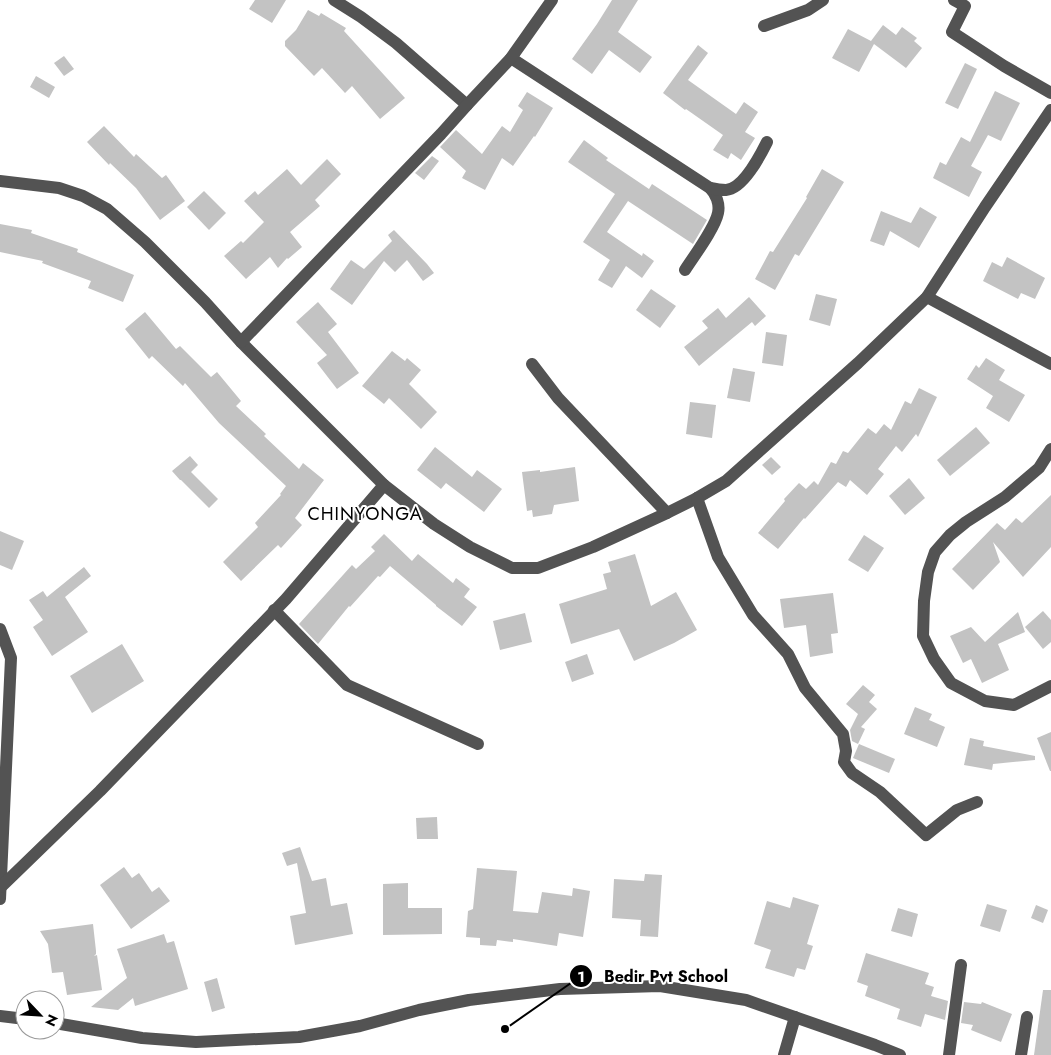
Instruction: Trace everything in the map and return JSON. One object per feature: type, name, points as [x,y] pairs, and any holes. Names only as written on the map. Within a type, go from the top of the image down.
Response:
[{"type":"street","points":[[334,0],[396,43],[466,105]]},
{"type":"street","points":[[241,342],[441,134],[511,58],[552,0]]},
{"type":"street","points":[[764,26],[808,10],[822,0]]},
{"type":"street","points":[[954,0],[966,6],[952,32],[1004,66],[1051,93]]},
{"type":"street","points":[[511,58],[715,193],[718,212],[685,270]]},
{"type":"street","points":[[0,181],[59,188],[83,196],[107,209],[158,255],[205,302],[241,342],[384,485],[434,524],[470,547],[512,568],[538,568],[593,547],[667,513],[697,498],[726,480],[858,363],[927,297],[1051,110]]},
{"type":"street","points":[[710,188],[727,190],[737,185],[752,168],[767,142]]},
{"type":"street","points":[[927,297],[1051,364]]},
{"type":"street","points":[[532,364],[558,398],[667,513]]},
{"type":"street","points":[[1051,449],[1038,468],[1005,497],[966,522],[950,535],[935,552],[928,572],[924,601],[923,636],[934,659],[951,683],[985,700],[1014,705],[1051,686]]},
{"type":"street","points":[[0,893],[274,610],[384,485]]},
{"type":"street","points":[[697,498],[718,557],[753,615],[788,654],[805,688],[842,734],[846,751],[844,762],[852,773],[880,792],[926,835],[957,810],[977,802]]},
{"type":"street","points":[[274,610],[347,685],[478,744]]},
{"type":"street","points":[[0,629],[11,658],[0,893]]},
{"type":"street","points":[[949,1055],[961,965]]},
{"type":"street","points":[[65,1025],[142,1038],[196,1042],[299,1037],[360,1026],[419,1010],[469,1000],[560,989],[660,986],[746,1000],[900,1055]]},
{"type":"street","points":[[0,1016],[15,1018]]},
{"type":"street","points":[[784,1055],[795,1017]]},
{"type":"street","points":[[1021,1055],[1027,1017]]},
{"type":"building","points":[[255,0],[286,0],[272,23],[249,9]]},
{"type":"building","points":[[612,0],[638,0],[618,32],[652,57],[640,73],[609,50],[592,74],[572,59]]},
{"type":"building","points":[[308,10],[319,16],[321,13],[346,28],[344,31],[405,98],[380,119],[352,86],[345,93],[322,68],[314,76],[285,46],[285,41],[296,30]]},
{"type":"building","points":[[883,25],[896,35],[902,27],[917,38],[914,41],[922,48],[906,68],[874,44],[859,72],[832,58],[848,29],[871,41]]},
{"type":"building","points":[[698,45],[708,53],[688,80],[736,114],[744,102],[758,112],[745,132],[755,138],[741,160],[731,153],[728,159],[713,150],[723,135],[663,93]]},
{"type":"building","points":[[64,56],[74,69],[64,76],[54,63]]},
{"type":"building","points":[[965,63],[977,69],[958,109],[945,103]]},
{"type":"building","points":[[36,76],[55,87],[49,98],[30,87]]},
{"type":"building","points":[[995,91],[1020,103],[1001,141],[988,135],[971,166],[982,172],[969,197],[933,178],[940,162],[946,165],[961,137],[970,142]]},
{"type":"building","points":[[527,92],[553,108],[535,137],[513,166],[502,158],[485,190],[462,178],[466,171],[440,147],[456,130],[482,154],[502,126],[510,132],[523,110],[518,106]]},
{"type":"building","points":[[104,126],[134,157],[136,154],[162,178],[166,175],[185,201],[160,220],[136,188],[110,163],[109,165],[87,142]]},
{"type":"building","points":[[584,140],[608,158],[606,160],[649,189],[652,184],[707,220],[693,244],[628,201],[607,232],[642,256],[643,253],[654,261],[642,278],[626,266],[612,288],[598,280],[610,260],[583,242],[615,194],[568,162]]},
{"type":"building","points":[[432,156],[439,161],[424,180],[415,173]]},
{"type":"building","points":[[327,159],[341,174],[315,200],[320,206],[290,232],[302,247],[287,258],[278,268],[270,257],[246,279],[224,256],[241,241],[243,243],[264,222],[244,201],[255,191],[258,195],[287,169],[301,185]]},
{"type":"building","points":[[822,169],[844,182],[799,256],[795,254],[775,290],[755,279],[770,251],[773,252],[807,198]]},
{"type":"building","points":[[204,191],[226,213],[209,230],[187,207]]},
{"type":"building","points":[[920,207],[937,217],[919,248],[890,231],[884,246],[870,241],[881,211],[911,223]]},
{"type":"building","points":[[0,224],[32,230],[31,233],[78,249],[77,252],[134,275],[123,302],[88,288],[91,281],[42,263],[43,261],[0,252]]},
{"type":"building","points":[[394,230],[434,273],[423,281],[407,260],[395,272],[384,261],[352,305],[330,289],[351,260],[364,269],[392,241],[388,235]]},
{"type":"building","points":[[1007,257],[1045,278],[1035,299],[1021,293],[1018,299],[983,281],[992,262],[1002,267]]},
{"type":"building","points":[[651,289],[676,306],[660,328],[636,310]]},
{"type":"building","points":[[816,294],[837,299],[830,326],[809,320]]},
{"type":"building","points":[[749,297],[766,316],[755,326],[752,322],[699,366],[684,347],[708,328],[702,321],[718,308],[726,318]]},
{"type":"building","points":[[318,302],[337,324],[328,332],[359,373],[337,389],[317,363],[327,355],[296,322]]},
{"type":"building","points":[[145,312],[176,349],[180,346],[211,377],[217,372],[241,401],[236,406],[299,469],[303,463],[324,480],[295,518],[302,525],[281,548],[278,545],[241,581],[223,562],[258,527],[255,523],[281,495],[286,486],[219,423],[185,383],[183,386],[152,356],[149,359],[125,329]]},
{"type":"building","points":[[766,332],[787,335],[783,366],[762,363]]},
{"type":"building","points":[[392,351],[405,361],[407,358],[421,370],[409,384],[437,412],[421,429],[389,398],[384,404],[362,386]]},
{"type":"building","points":[[986,358],[1005,370],[999,380],[1025,395],[1009,422],[986,408],[993,396],[967,379],[976,365],[979,368]]},
{"type":"building","points":[[733,368],[755,372],[750,402],[727,398]]},
{"type":"building","points":[[919,388],[937,397],[918,437],[916,434],[902,452],[896,446],[878,469],[884,474],[867,495],[850,480],[846,487],[838,482],[778,549],[758,533],[799,483],[806,489],[814,481],[818,485],[831,462],[836,464],[843,451],[848,453],[868,428],[876,434],[884,424],[891,430],[905,401],[911,404]]},
{"type":"building","points":[[690,402],[716,405],[712,438],[686,434]]},
{"type":"building","points":[[976,427],[990,443],[950,476],[937,460]]},
{"type":"building","points":[[435,447],[472,477],[477,470],[502,489],[484,512],[446,483],[441,489],[417,470]]},
{"type":"building","points":[[190,456],[198,465],[191,472],[218,499],[209,508],[172,471]]},
{"type":"building","points":[[771,457],[781,467],[772,475],[762,465]]},
{"type":"building","points":[[575,467],[579,501],[554,505],[552,514],[533,517],[532,510],[527,511],[522,472],[540,470],[540,472]]},
{"type":"building","points":[[909,478],[925,498],[905,515],[889,496]]},
{"type":"building","points":[[1051,495],[1051,547],[1023,577],[993,542],[1000,562],[973,590],[952,569],[997,523],[1005,530],[1016,518],[1022,523]]},
{"type":"building","points":[[0,531],[24,541],[12,570],[0,565]]},
{"type":"building","points":[[384,534],[412,561],[418,554],[453,583],[456,578],[470,589],[464,597],[477,607],[462,626],[390,566],[349,606],[318,644],[299,624],[352,565],[356,569],[375,551],[371,547]]},
{"type":"building","points":[[864,535],[884,548],[868,572],[848,560]]},
{"type":"building","points":[[635,554],[651,606],[676,592],[697,630],[674,643],[634,661],[619,629],[571,644],[559,604],[607,589],[603,574],[611,572],[608,562]]},
{"type":"building","points":[[84,567],[91,576],[65,597],[88,632],[52,656],[33,627],[43,620],[29,600],[43,591],[47,597]]},
{"type":"building","points":[[833,593],[838,633],[831,634],[833,653],[810,657],[806,625],[784,628],[780,599]]},
{"type":"building","points":[[1043,611],[1051,620],[1051,642],[1043,649],[1025,627]]},
{"type":"building","points":[[1018,612],[1025,632],[998,644],[1009,670],[982,683],[971,659],[963,663],[950,636],[971,627],[985,642]]},
{"type":"building","points":[[525,613],[532,642],[500,650],[493,621]]},
{"type":"building","points":[[122,644],[144,681],[92,713],[70,676]]},
{"type":"building","points":[[587,654],[594,674],[572,682],[565,662]]},
{"type":"building","points":[[863,685],[875,695],[869,702],[877,709],[861,727],[865,729],[858,744],[852,741],[850,730],[858,714],[846,704]]},
{"type":"building","points":[[915,707],[932,714],[929,720],[945,727],[937,747],[904,734]]},
{"type":"building","points":[[1051,732],[1051,771],[1050,771],[1037,738]]},
{"type":"building","points":[[970,738],[984,741],[983,746],[1035,756],[1035,760],[993,764],[992,770],[964,765]]},
{"type":"building","points":[[859,744],[895,759],[889,773],[853,758]]},
{"type":"building","points":[[437,817],[438,839],[417,839],[416,818]]},
{"type":"building","points":[[300,847],[312,881],[326,878],[331,906],[347,903],[353,934],[295,945],[290,916],[306,913],[297,863],[287,866],[282,853]]},
{"type":"building","points":[[124,867],[132,878],[139,873],[152,892],[159,887],[170,901],[131,929],[100,885]]},
{"type":"building","points":[[477,868],[517,871],[513,911],[538,913],[542,892],[572,896],[573,888],[590,891],[583,937],[559,933],[557,946],[513,939],[513,942],[497,940],[496,946],[480,945],[480,938],[466,937],[468,911],[473,909]]},
{"type":"building","points":[[645,874],[662,875],[658,937],[640,936],[641,920],[612,918],[614,879],[644,881]]},
{"type":"building","points":[[408,883],[408,908],[442,908],[442,934],[383,935],[383,884]]},
{"type":"building","points":[[793,897],[819,905],[807,944],[813,946],[805,970],[797,968],[794,977],[765,968],[771,950],[754,944],[767,901],[790,908]]},
{"type":"building","points":[[987,904],[1007,910],[1000,932],[980,926]]},
{"type":"building","points":[[1036,905],[1048,910],[1043,923],[1031,918]]},
{"type":"building","points":[[898,908],[918,914],[912,937],[891,931]]},
{"type":"building","points":[[93,924],[96,951],[94,956],[97,955],[102,990],[67,995],[63,972],[52,973],[48,944],[40,931]]},
{"type":"building","points":[[164,934],[167,943],[174,941],[188,989],[135,1006],[133,998],[118,1010],[91,1007],[127,978],[117,949]]},
{"type":"building","points":[[866,953],[929,973],[925,984],[934,987],[931,996],[948,1001],[945,1020],[925,1014],[921,1027],[897,1019],[900,1009],[865,996],[868,986],[857,982]]},
{"type":"building","points":[[217,978],[225,1008],[212,1012],[204,982]]},
{"type":"building","points":[[1043,990],[1051,990],[1051,1055],[1034,1055]]},
{"type":"building","points":[[964,1002],[981,1004],[982,1002],[1012,1014],[1001,1042],[971,1030],[973,1025],[961,1023]]},
{"type":"place","name":"Bedir Pvt School","points":[[505,1029]]},
{"type":"district","name":"CHINYONGA","points":[[365,514]]}]
